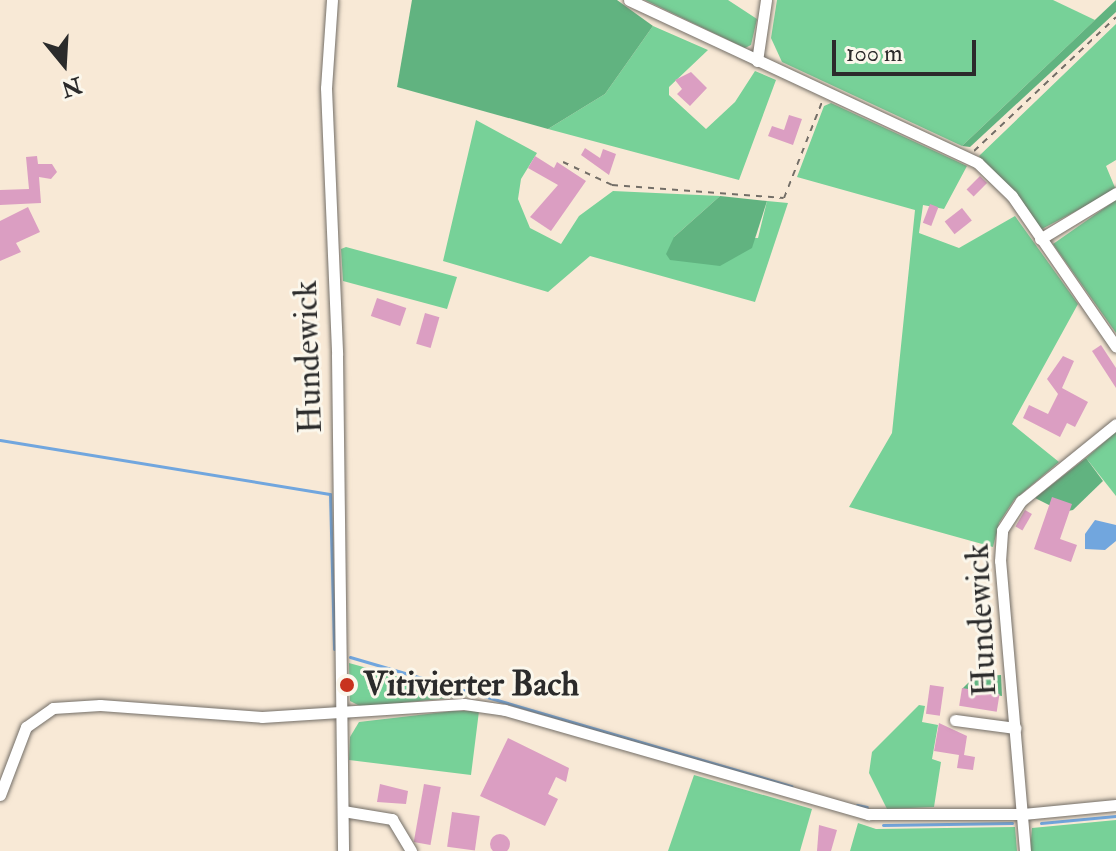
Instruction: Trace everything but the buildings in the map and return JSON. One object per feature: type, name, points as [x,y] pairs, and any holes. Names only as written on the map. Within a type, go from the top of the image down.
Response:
[{"type":"street","name":"Hundewick","points":[[332,0],[326,88],[343,851]]},
{"type":"street","points":[[629,0],[968,157],[1003,186],[1116,347]]},
{"type":"street","points":[[757,61],[766,0]]},
{"type":"street","points":[[1040,239],[1116,193]]},
{"type":"street","name":"Hundewick","points":[[1025,851],[1000,561],[1002,530],[1021,501],[1116,424]]},
{"type":"street","points":[[0,795],[26,727],[53,708],[100,705],[262,717],[483,705],[868,814],[1023,814],[1116,805]]},
{"type":"street","points":[[955,720],[1015,728]]},
{"type":"street","points":[[343,811],[392,819],[411,851]]},
{"type":"path","points":[[968,157],[1116,17]]},
{"type":"path","points":[[563,162],[612,185],[784,198],[826,93]]},
{"type":"green space","points":[[412,0],[617,0],[653,26],[605,94],[548,129],[397,87]]},
{"type":"green space","points":[[645,0],[728,0],[757,19],[751,45],[745,48]]},
{"type":"green space","points":[[777,0],[1053,0],[1095,20],[962,146],[782,62],[771,38]]},
{"type":"green space","points":[[1116,0],[1116,12],[970,147],[962,146]]},
{"type":"green space","points":[[1116,24],[1116,160],[1106,166],[1116,190],[1040,230],[979,156]]},
{"type":"green space","points":[[653,26],[708,50],[669,87],[669,95],[706,129],[735,102],[755,71],[776,80],[739,180],[548,129],[605,94]]},
{"type":"green space","points":[[831,103],[967,166],[944,209],[923,205],[919,233],[959,248],[1015,216],[1078,304],[1012,424],[1059,462],[1014,500],[999,523],[993,547],[849,507],[892,433],[915,210],[797,177],[824,106]]},
{"type":"green space","points":[[476,120],[537,153],[521,179],[518,199],[530,228],[561,244],[579,216],[613,191],[720,196],[674,237],[758,238],[767,201],[788,203],[755,302],[590,256],[548,292],[443,261]]},
{"type":"green space","points":[[720,196],[767,201],[752,248],[720,266],[670,260],[666,254],[674,237]]},
{"type":"green space","points":[[1116,200],[1116,333],[1053,244]]},
{"type":"green space","points":[[346,247],[457,277],[447,309],[343,281],[341,249]]},
{"type":"green space","points":[[1116,432],[1116,496],[1086,458]]},
{"type":"green space","points":[[1086,458],[1103,481],[1073,510],[1063,512],[1035,498]]},
{"type":"green space","points":[[349,663],[468,696],[362,707],[350,701]]},
{"type":"green space","points":[[1001,675],[1002,696],[962,689],[974,677]]},
{"type":"green space","points":[[919,705],[925,706],[922,722],[938,725],[932,759],[941,762],[934,807],[887,809],[869,773],[872,752]]},
{"type":"green space","points":[[479,711],[471,775],[349,760],[350,737],[359,722]]},
{"type":"green space","points":[[694,775],[812,809],[800,851],[668,851]]},
{"type":"green space","points":[[1116,820],[1116,851],[1030,851],[1032,828]]},
{"type":"green space","points":[[858,823],[876,829],[1015,827],[1017,851],[850,851]]},
{"type":"water","points":[[1095,520],[1116,525],[1116,541],[1105,550],[1085,549],[1085,534]]},
{"type":"waterway","points":[[0,440],[330,494],[334,649]]},
{"type":"waterway","points":[[350,657],[792,786]]},
{"type":"waterway","points":[[857,805],[867,807]]},
{"type":"waterway","points":[[1041,823],[1116,816]]},
{"type":"waterway","points":[[883,825],[1012,823]]},
{"type":"place","name":"Vitivierter Bach","points":[[347,685]]}]
